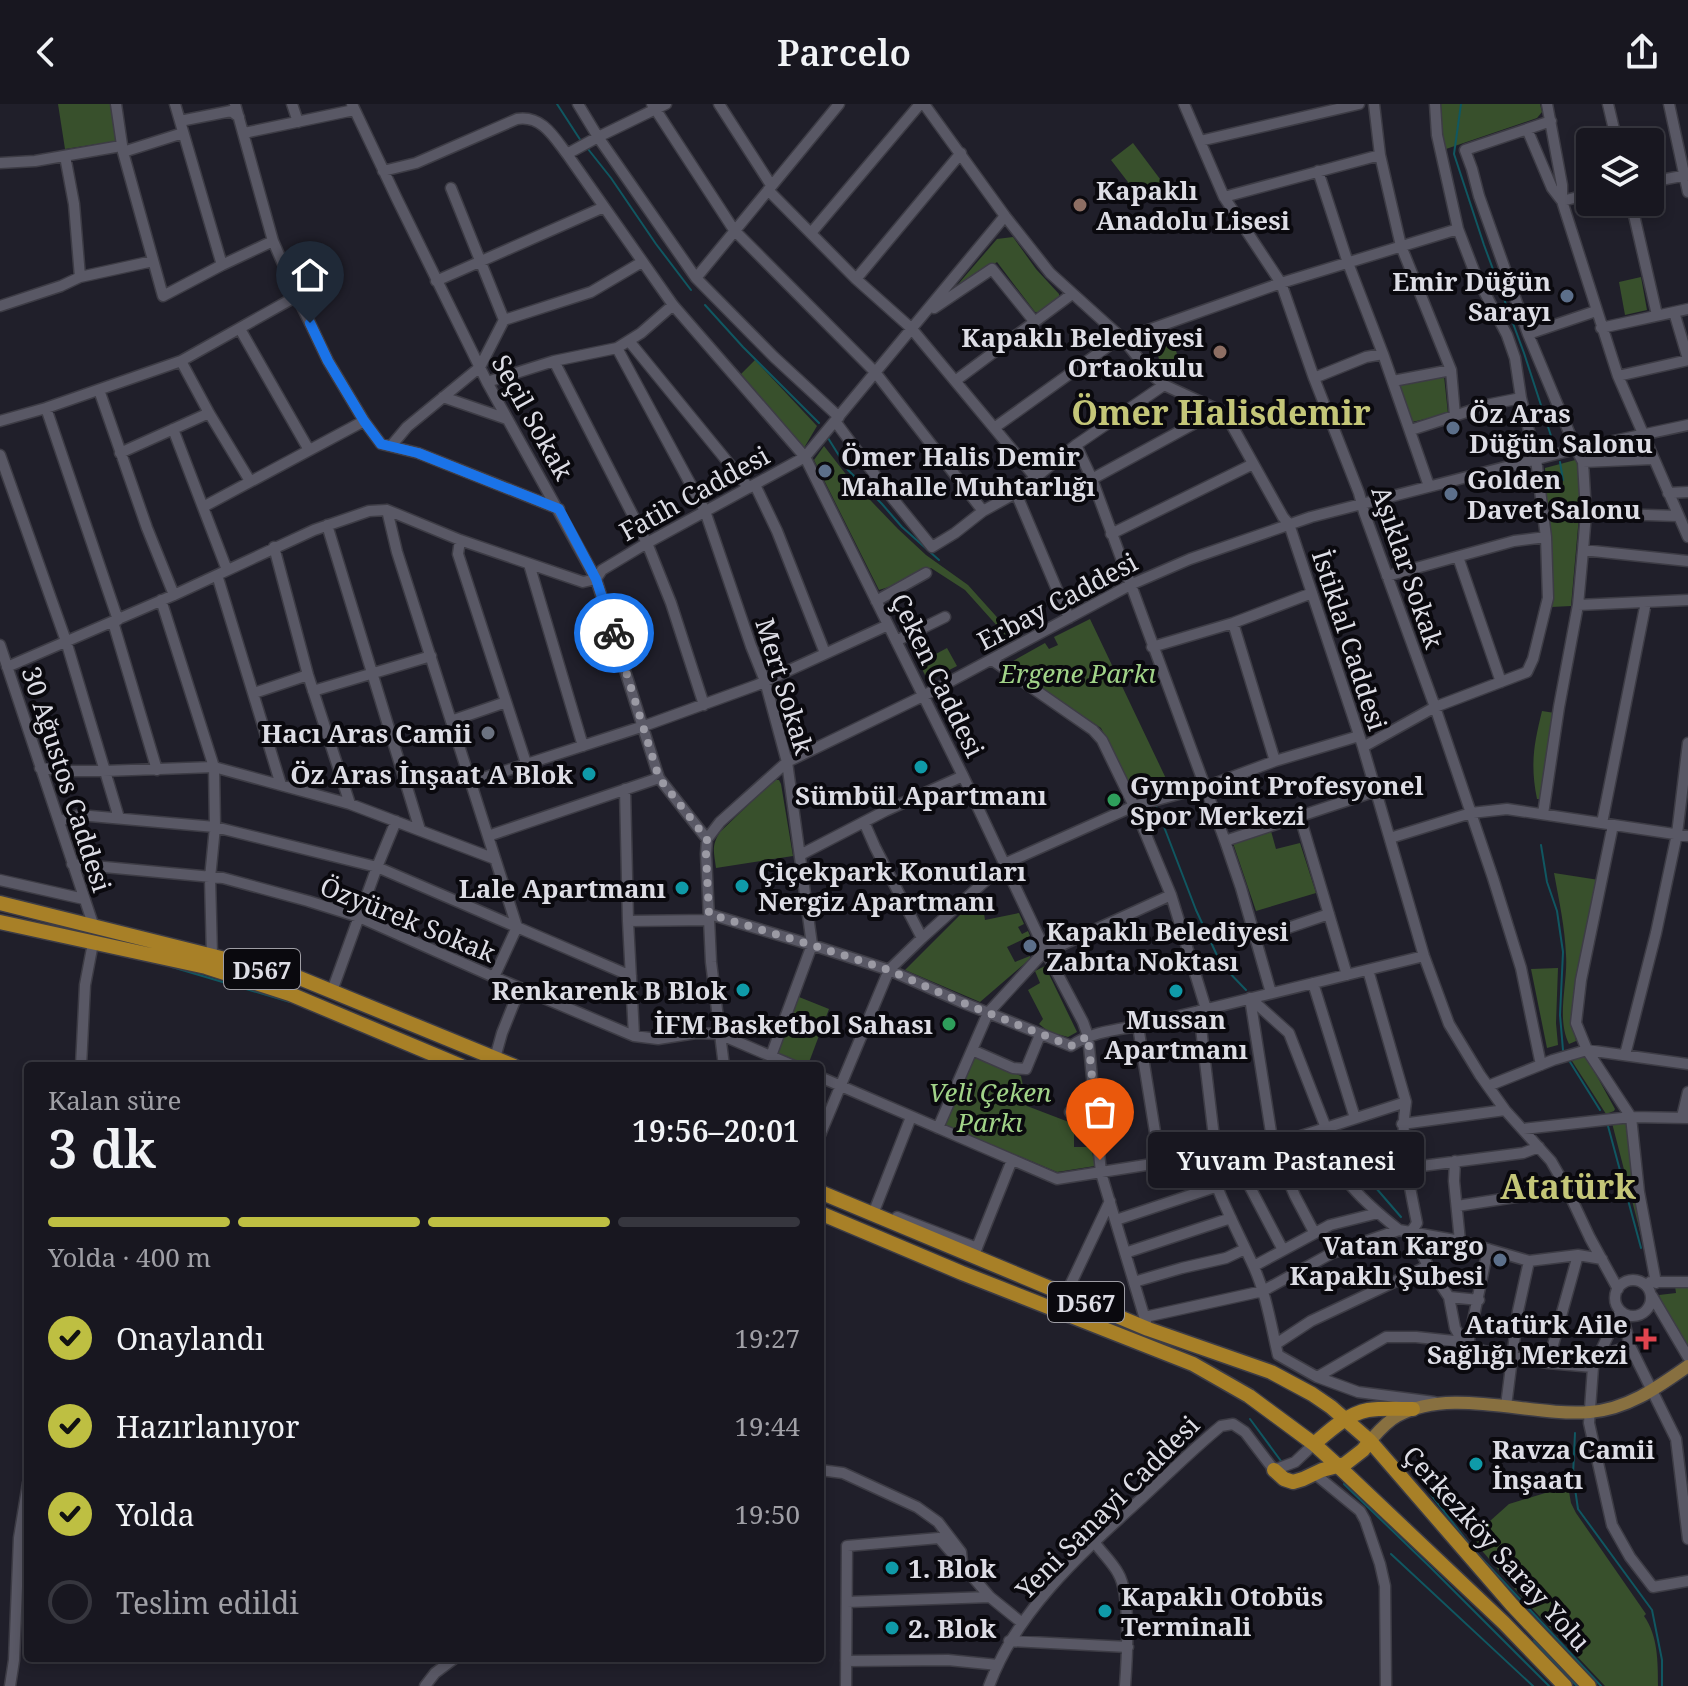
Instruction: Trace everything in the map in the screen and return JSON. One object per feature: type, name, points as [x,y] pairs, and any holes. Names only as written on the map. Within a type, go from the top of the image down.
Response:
[{"type":"highway","name":"D567","points":[[0,903],[297,977],[504,1062]]},
{"type":"highway","name":"D567","points":[[0,922],[206,967],[290,994],[452,1062]]},
{"type":"highway","name":"D567","points":[[824,1193],[975,1252],[1066,1294],[1271,1372],[1312,1394],[1370,1441]]},
{"type":"highway","name":"D567","points":[[824,1215],[1193,1364],[1249,1396],[1337,1465]]},
{"type":"highway","points":[[1314,1444],[1356,1414],[1368,1410],[1413,1409]]},
{"type":"highway","points":[[1274,1470],[1293,1482],[1345,1464],[1370,1441]]},
{"type":"highway","name":"Çerkezköy Saray Yolu","points":[[1370,1441],[1512,1605],[1589,1686]]},
{"type":"highway","name":"Çerkezköy Saray Yolu","points":[[1337,1465],[1504,1623],[1565,1686]]},
{"type":"main road","points":[[1370,1441],[1394,1417],[1440,1403],[1555,1411],[1590,1412],[1610,1408],[1652,1391],[1688,1366]]},
{"type":"street","points":[[116,104],[122,149],[163,296],[273,241]]},
{"type":"street","points":[[175,104],[222,265]]},
{"type":"street","points":[[235,104],[273,241],[328,361],[364,421],[386,445],[418,453],[559,509]]},
{"type":"street","points":[[292,104],[298,122]]},
{"type":"street","points":[[578,104],[696,278],[837,419],[889,494],[932,547],[983,511],[1016,493],[1076,445],[1164,385]]},
{"type":"street","points":[[719,104],[770,188],[856,279],[911,328],[1035,477]]},
{"type":"street","points":[[696,278],[839,104]]},
{"type":"street","points":[[811,233],[922,104],[1050,273],[1122,338],[1164,385],[1219,410]]},
{"type":"street","name":"Aşıklar Sokak","points":[[1184,104],[1224,197],[1281,283],[1471,813],[1521,968],[1541,1065]]},
{"type":"street","points":[[1200,141],[1359,104]]},
{"type":"street","points":[[1374,104],[1380,155],[1401,246],[1451,370],[1455,416]]},
{"type":"street","points":[[1363,747],[1435,707],[1527,672],[1548,598],[1546,537],[1536,459],[1515,358],[1507,335],[1476,276],[1458,229],[1437,135],[1435,104]]},
{"type":"street","points":[[1547,104],[1562,185],[1562,201],[1601,328],[1642,435],[1688,537]]},
{"type":"street","points":[[1608,104],[1614,128]]},
{"type":"street","points":[[1669,104],[1688,192]]},
{"type":"street","points":[[567,154],[658,106],[734,230],[875,372],[983,511]]},
{"type":"street","points":[[244,133],[353,107]]},
{"type":"street","name":"Seçil Sokak","points":[[353,107],[487,382],[596,579],[659,778],[707,839]]},
{"type":"street","points":[[180,121],[231,111],[239,117]]},
{"type":"street","name":"Çeken Caddesi","points":[[383,171],[416,163],[517,119],[532,119],[550,132],[567,154],[673,305],[805,457],[1083,1022],[1088,1036],[1101,1173],[1146,1323]]},
{"type":"street","points":[[1534,812],[1559,707],[1578,605],[1586,513],[1583,462],[1528,334],[1465,150],[1551,121]]},
{"type":"street","points":[[1527,129],[1552,188],[1562,201]]},
{"type":"street","points":[[0,163],[122,149],[183,133]]},
{"type":"street","points":[[856,279],[961,153]]},
{"type":"street","points":[[1224,197],[1380,155]]},
{"type":"street","points":[[65,156],[74,204],[80,277]]},
{"type":"street","points":[[1318,171],[1429,486]]},
{"type":"street","points":[[1664,179],[1686,175]]},
{"type":"street","points":[[451,188],[504,320]]},
{"type":"street","points":[[1562,201],[1576,198]]},
{"type":"street","points":[[436,281],[604,207]]},
{"type":"street","name":"Fatih Caddesi","points":[[596,579],[602,570],[647,543],[805,457],[1005,216]]},
{"type":"street","points":[[1634,216],[1657,315]]},
{"type":"street","points":[[994,428],[1122,338],[1281,283],[1458,229]]},
{"type":"street","points":[[0,306],[80,277],[153,261]]},
{"type":"street","points":[[386,445],[480,367],[504,320],[591,292],[642,262]]},
{"type":"street","points":[[924,314],[992,269],[1034,321]]},
{"type":"street","points":[[955,381],[1072,294]]},
{"type":"street","points":[[0,421],[181,361],[297,296]]},
{"type":"street","points":[[487,382],[554,361],[617,348],[641,333],[673,305]]},
{"type":"street","points":[[1601,328],[1688,309]]},
{"type":"street","points":[[1528,334],[1596,311]]},
{"type":"street","points":[[1618,376],[1688,360],[1674,312]]},
{"type":"street","points":[[240,329],[309,450]]},
{"type":"street","points":[[629,341],[752,486],[777,531],[825,653]]},
{"type":"street","name":"Mert Sokak","points":[[617,348],[705,511],[765,681],[787,762],[812,945],[771,1056]]},
{"type":"street","points":[[1314,378],[1366,357],[1383,354]]},
{"type":"street","points":[[181,361],[250,481]]},
{"type":"street","points":[[554,361],[647,543],[671,603],[704,705]]},
{"type":"street","points":[[1393,381],[1451,370]]},
{"type":"street","points":[[99,390],[174,595]]},
{"type":"street","points":[[443,397],[507,419]]},
{"type":"street","points":[[1411,430],[1491,404],[1521,398]]},
{"type":"street","points":[[46,408],[116,621],[157,770]]},
{"type":"street","points":[[1092,479],[1219,410]]},
{"type":"street","name":"İstiklal Caddesi","points":[[1219,410],[1225,413],[1289,524],[1363,747],[1424,956],[1449,1024],[1505,1110],[1551,1161],[1618,1289]]},
{"type":"street","points":[[120,453],[209,413]]},
{"type":"street","points":[[203,507],[364,421]]},
{"type":"street","name":"Erbay Caddesi","points":[[707,839],[720,822],[787,762],[923,696],[1130,585],[1190,559],[1289,524],[1362,503],[1576,449],[1688,425]]},
{"type":"street","points":[[173,429],[203,507],[281,785]]},
{"type":"street","points":[[1076,445],[1092,479],[1225,841],[1271,993]]},
{"type":"street","points":[[0,455],[66,641],[119,818]]},
{"type":"street","points":[[1583,462],[1653,459]]},
{"type":"street","points":[[1111,534],[1253,464]]},
{"type":"street","points":[[1668,493],[1688,492]]},
{"type":"street","points":[[1016,493],[1069,618]]},
{"type":"street","points":[[7,667],[174,595],[274,547],[369,511],[387,510],[460,540],[583,582],[596,579]]},
{"type":"street","points":[[387,510],[397,552],[517,927],[494,977]]},
{"type":"street","points":[[1586,513],[1678,516]]},
{"type":"street","points":[[327,525],[420,830]]},
{"type":"street","points":[[1387,576],[1514,541],[1546,537]]},
{"type":"street","points":[[460,540],[458,554],[526,763]]},
{"type":"street","points":[[274,547],[308,675],[350,804]]},
{"type":"street","points":[[1583,550],[1688,561]]},
{"type":"street","points":[[1458,557],[1501,682]]},
{"type":"street","points":[[529,564],[583,746]]},
{"type":"street","points":[[876,601],[926,573]]},
{"type":"street","points":[[1152,647],[1233,623],[1312,593]]},
{"type":"street","points":[[161,600],[214,767],[215,827],[210,878],[212,956]]},
{"type":"street","points":[[1578,605],[1688,600]]},
{"type":"street","points":[[1646,602],[1576,1023],[1587,1050],[1631,1117],[1639,1192],[1656,1283]]},
{"type":"street","points":[[896,641],[945,617]]},
{"type":"street","points":[[1233,623],[1275,761]]},
{"type":"street","points":[[471,782],[704,705],[888,625]]},
{"type":"street","name":"30 Ağustos Caddesi","points":[[0,645],[94,927]]},
{"type":"street","points":[[313,691],[431,656]]},
{"type":"street","points":[[992,660],[1098,734],[1139,805],[1171,895],[1202,1010],[1215,1187],[1254,1266],[1278,1355],[1317,1377],[1358,1392],[1440,1403]]},
{"type":"street","points":[[254,693],[308,675]]},
{"type":"street","points":[[451,721],[506,702]]},
{"type":"street","points":[[824,1125],[889,970],[1004,864],[1139,805],[1205,787],[1275,761],[1359,736]]},
{"type":"street","points":[[1625,1055],[1682,835],[1688,743]]},
{"type":"street","points":[[40,768],[104,771],[214,767],[350,804],[495,859]]},
{"type":"street","points":[[800,855],[963,776]]},
{"type":"street","points":[[488,836],[659,778]]},
{"type":"street","points":[[625,789],[634,1036]]},
{"type":"street","points":[[1225,841],[1376,791]]},
{"type":"street","points":[[1390,838],[1471,813],[1507,809],[1682,835]]},
{"type":"street","points":[[59,821],[79,815],[215,827],[377,867],[631,976]]},
{"type":"street","points":[[1300,817],[1347,975]]},
{"type":"street","points":[[332,991],[396,821]]},
{"type":"street","points":[[864,822],[922,938]]},
{"type":"street","points":[[707,839],[709,917],[723,1062]]},
{"type":"street","name":"Özyürek Sokak","points":[[72,864],[223,878],[359,917],[634,1036],[658,1039],[696,1033],[719,1034]]},
{"type":"street","points":[[0,880],[84,899]]},
{"type":"street","points":[[938,1128],[988,1013],[1042,954],[1171,895]]},
{"type":"street","points":[[1255,939],[1329,914]]},
{"type":"street","points":[[628,921],[709,917],[812,945],[889,970],[1071,1046],[1088,1036],[1424,956]]},
{"type":"street","points":[[81,1062],[85,985],[93,943]]},
{"type":"street","points":[[1368,970],[1406,1102],[1402,1124],[1406,1168],[1417,1223],[1411,1232]]},
{"type":"street","points":[[1313,983],[1355,1118]]},
{"type":"street","points":[[495,1058],[520,988]]},
{"type":"street","points":[[1250,998],[1289,1033],[1338,1167],[1346,1181],[1399,1230]]},
{"type":"street","points":[[1250,998],[1273,1145],[1314,1232]]},
{"type":"street","points":[[1138,1026],[1160,1163]]},
{"type":"street","points":[[719,1034],[785,1062]]},
{"type":"street","points":[[972,1050],[1013,1068],[1026,1069],[1040,1035]]},
{"type":"street","points":[[1488,1086],[1587,1050],[1688,1064]]},
{"type":"street","points":[[824,1079],[1057,1179],[1273,1145],[1406,1102]]},
{"type":"street","points":[[1523,1129],[1631,1117],[1685,1118],[1688,1092]]},
{"type":"street","points":[[1402,1124],[1505,1110]]},
{"type":"street","points":[[1070,1112],[1095,1120]]},
{"type":"street","points":[[824,1188],[874,1211],[911,1117]]},
{"type":"street","points":[[1406,1168],[1523,1153],[1539,1147]]},
{"type":"street","points":[[1234,1151],[1283,1250]]},
{"type":"street","points":[[975,1252],[1012,1160]]},
{"type":"street","points":[[1455,1161],[1460,1241]]},
{"type":"street","points":[[1116,1220],[1215,1187]]},
{"type":"street","points":[[1457,1206],[1567,1189]]},
{"type":"street","points":[[1066,1294],[1110,1201]]},
{"type":"street","points":[[1254,1266],[1330,1225],[1378,1213]]},
{"type":"street","points":[[1125,1253],[1231,1218]]},
{"type":"street","points":[[1146,1323],[1263,1291],[1332,1253],[1399,1230],[1460,1241],[1529,1261],[1578,1255],[1602,1259]]},
{"type":"street","points":[[1411,1232],[1428,1266],[1449,1297],[1455,1328],[1465,1343]]},
{"type":"street","points":[[1134,1282],[1226,1258],[1245,1249]]},
{"type":"street","points":[[1465,1343],[1479,1300],[1488,1249]]},
{"type":"street","points":[[1548,1363],[1578,1255]]},
{"type":"street","points":[[1506,1406],[1518,1311],[1529,1261]]},
{"type":"street","points":[[1276,1344],[1311,1321],[1428,1266]]},
{"type":"street","points":[[1688,1282],[1631,1280],[1621,1285],[1615,1300],[1630,1346],[1676,1439],[1688,1539]]},
{"type":"street","points":[[1641,1282],[1649,1289],[1688,1357]]},
{"type":"street","points":[[1621,1311],[1630,1316],[1642,1314],[1650,1306],[1651,1294]]},
{"type":"street","points":[[1449,1297],[1479,1300]]},
{"type":"street","points":[[1621,1311],[1595,1362],[1589,1423],[1612,1525],[1630,1557],[1653,1587],[1688,1581]]},
{"type":"street","points":[[1317,1377],[1386,1337],[1465,1343],[1483,1351],[1548,1363],[1595,1362],[1630,1346]]},
{"type":"street","name":"Yeni Sanayi Caddesi","points":[[989,1686],[1009,1641],[1071,1566],[1221,1426],[1238,1425],[1274,1470]]},
{"type":"street","points":[[1676,1439],[1688,1436]]},
{"type":"street","points":[[1274,1470],[1295,1462],[1314,1444]]},
{"type":"street","points":[[824,1471],[843,1473],[917,1507],[938,1522],[961,1552],[962,1564]]},
{"type":"street","points":[[1315,1474],[1360,1511],[1380,1564],[1385,1586],[1386,1686]]},
{"type":"street","points":[[10,1686],[14,1660],[19,1538],[24,1507]]},
{"type":"street","points":[[846,1686],[847,1546],[939,1538],[990,1597],[1022,1623]]},
{"type":"street","points":[[1095,1543],[1120,1575],[1124,1588],[1128,1647],[1125,1686]]},
{"type":"street","points":[[847,1602],[990,1597]]},
{"type":"street","points":[[1009,1641],[1128,1647]]},
{"type":"street","points":[[846,1661],[948,1660],[998,1665]]},
{"type":"street","points":[[425,1686],[450,1662]]},
{"type":"green space","points":[[58,104],[112,104],[117,141],[65,149]]},
{"type":"green space","points":[[1441,104],[1540,104],[1542,112],[1537,118],[1443,150]]},
{"type":"green space","points":[[1133,143],[1163,183],[1141,199],[1111,160]]},
{"type":"green space","points":[[1013,237],[1059,294],[1059,298],[1040,312],[1035,312],[997,262],[955,293],[953,290],[997,239]]},
{"type":"green space","points":[[1641,277],[1647,310],[1625,315],[1619,282]]},
{"type":"green space","points":[[1170,331],[1180,364],[1162,369],[1152,336]]},
{"type":"green space","points":[[755,360],[817,426],[804,448],[741,374]]},
{"type":"green space","points":[[1444,376],[1448,414],[1412,422],[1399,385]]},
{"type":"green space","points":[[824,446],[848,477],[898,529],[926,555],[968,585],[1013,635],[1008,638],[965,590],[931,568],[923,568],[879,590],[814,460]]},
{"type":"green space","points":[[1579,459],[1580,505],[1571,606],[1551,607],[1545,468]]},
{"type":"green space","name":"Ergene Parkı","points":[[1090,619],[1170,787],[1142,798],[1135,784],[1130,786],[1101,728],[1006,665],[1045,643],[1049,649],[1058,645],[1054,637]]},
{"type":"green space","points":[[947,648],[957,666],[928,681],[919,663]]},
{"type":"green space","points":[[1542,711],[1555,713],[1540,799],[1537,799],[1534,754]]},
{"type":"green space","points":[[774,780],[779,780],[781,784],[793,856],[716,868],[714,845],[720,832]]},
{"type":"green space","points":[[1271,831],[1276,849],[1300,843],[1316,893],[1256,911],[1233,843]]},
{"type":"green space","points":[[1554,873],[1599,880],[1573,1022],[1576,1041],[1569,1044],[1563,1023],[1565,945]]},
{"type":"green space","points":[[981,894],[985,920],[1019,913],[1024,924],[1018,927],[1022,934],[1028,931],[1030,936],[1007,947],[1015,962],[1030,956],[1030,959],[980,1002],[905,970]]},
{"type":"green space","points":[[1045,966],[1077,1032],[1068,1037],[1049,1032],[1039,1024],[1043,1019],[1028,990],[1040,983],[1035,971]]},
{"type":"green space","points":[[1558,968],[1558,1045],[1547,1048],[1531,969]]},
{"type":"green space","points":[[799,997],[829,1009],[809,1062],[777,1054]]},
{"type":"green space","points":[[1582,1056],[1587,1058],[1614,1111],[1606,1114],[1572,1061]]},
{"type":"green space","name":"Veli Çeken Parkı","points":[[976,1058],[1021,1076],[1027,1106],[1074,1124],[1074,1147],[1091,1147],[1095,1166],[1057,1172],[945,1125],[971,1061]]},
{"type":"green space","points":[[1612,1123],[1628,1123],[1644,1247]]},
{"type":"green space","points":[[1675,1286],[1688,1286],[1688,1351],[1659,1295],[1676,1293]]},
{"type":"green space","points":[[1568,1486],[1576,1513],[1646,1614],[1644,1616],[1656,1650],[1658,1686],[1605,1686],[1471,1538],[1509,1504]]},
{"type":"waterway","points":[[557,104],[581,141]]},
{"type":"waterway","points":[[1461,104],[1454,154],[1553,442]]},
{"type":"waterway","points":[[588,149],[691,290]]},
{"type":"waterway","points":[[705,305],[819,423]]},
{"type":"waterway","points":[[828,438],[848,470],[902,527],[939,560]]},
{"type":"waterway","points":[[1560,462],[1563,480]]},
{"type":"waterway","points":[[1014,624],[1020,632]]},
{"type":"waterway","points":[[1156,806],[1196,910],[1221,964],[1246,990]]},
{"type":"waterway","points":[[1541,845],[1563,952],[1560,1015],[1563,1050]]},
{"type":"waterway","points":[[172,967],[290,1002]]},
{"type":"waterway","points":[[1570,1062],[1600,1110]]},
{"type":"waterway","points":[[1608,1126],[1641,1248]]},
{"type":"waterway","points":[[1334,1134],[1401,1217]]},
{"type":"waterway","points":[[1250,1419],[1281,1461]]},
{"type":"waterway","points":[[1575,1433],[1573,1475],[1578,1509],[1652,1610],[1662,1660],[1662,1686]]},
{"type":"waterway","points":[[1422,1483],[1473,1549],[1601,1686]]},
{"type":"waterway","points":[[1344,1484],[1549,1686]]},
{"type":"waterway","points":[[1391,1554],[1533,1686]]},
{"type":"waterway","points":[[1534,1641],[1577,1686]]},
{"type":"way so far","points":[[614,633],[659,778],[707,839],[709,914],[889,970],[1071,1046],[1088,1036],[1100,1160]]},
{"type":"place","name":"Kapaklı Anadolu Lisesi","points":[[1080,205]]},
{"type":"place","name":"Emir Düğün Sarayı","points":[[1567,296]]},
{"type":"place","name":"Kapaklı Belediyesi Ortaokulu","points":[[1220,352]]},
{"type":"place","name":"Öz Aras Düğün Salonu","points":[[1453,428]]},
{"type":"place","name":"Ömer Halis Demir Mahalle Muhtarlığı","points":[[825,471]]},
{"type":"place","name":"Golden Davet Salonu","points":[[1451,494]]},
{"type":"place","name":"Hacı Aras Camii","points":[[488,733]]},
{"type":"place","name":"Sümbül Apartmanı","points":[[921,767]]},
{"type":"place","name":"Öz Aras İnşaat A Blok","points":[[589,774]]},
{"type":"place","name":"Gympoint Profesyonel Spor Merkezi","points":[[1114,800]]},
{"type":"place","name":"Çiçekpark Konutları Nergiz Apartmanı","points":[[742,886]]},
{"type":"place","name":"Lale Apartmanı","points":[[682,888]]},
{"type":"place","name":"Kapaklı Belediyesi Zabıta Noktası","points":[[1030,946]]},
{"type":"place","name":"Renkarenk B Blok","points":[[743,990]]},
{"type":"place","name":"Mussan Apartmanı","points":[[1176,991]]},
{"type":"place","name":"İFM Basketbol Sahası","points":[[949,1024]]},
{"type":"place","name":"Yuvam Pastanesi","points":[[1100,1160]]},
{"type":"place","name":"Vatan Kargo Kapaklı Şubesi","points":[[1500,1260]]},
{"type":"place","name":"Atatürk Aile Sağlığı Merkezi","points":[[1646,1339]]},
{"type":"place","name":"Ravza Camii İnşaatı","points":[[1476,1464]]},
{"type":"place","name":"1. Blok","points":[[892,1568]]},
{"type":"place","name":"Kapaklı Otobüs Terminali","points":[[1105,1611]]},
{"type":"place","name":"2. Blok","points":[[892,1628]]},
{"type":"district","name":"Ömer Halisdemir","points":[[1221,412]]},
{"type":"district","name":"Atatürk","points":[[1568,1186]]},
{"type":"route","points":[[310,323],[328,361],[381,444],[418,453],[559,509],[596,579],[614,633]]}]
